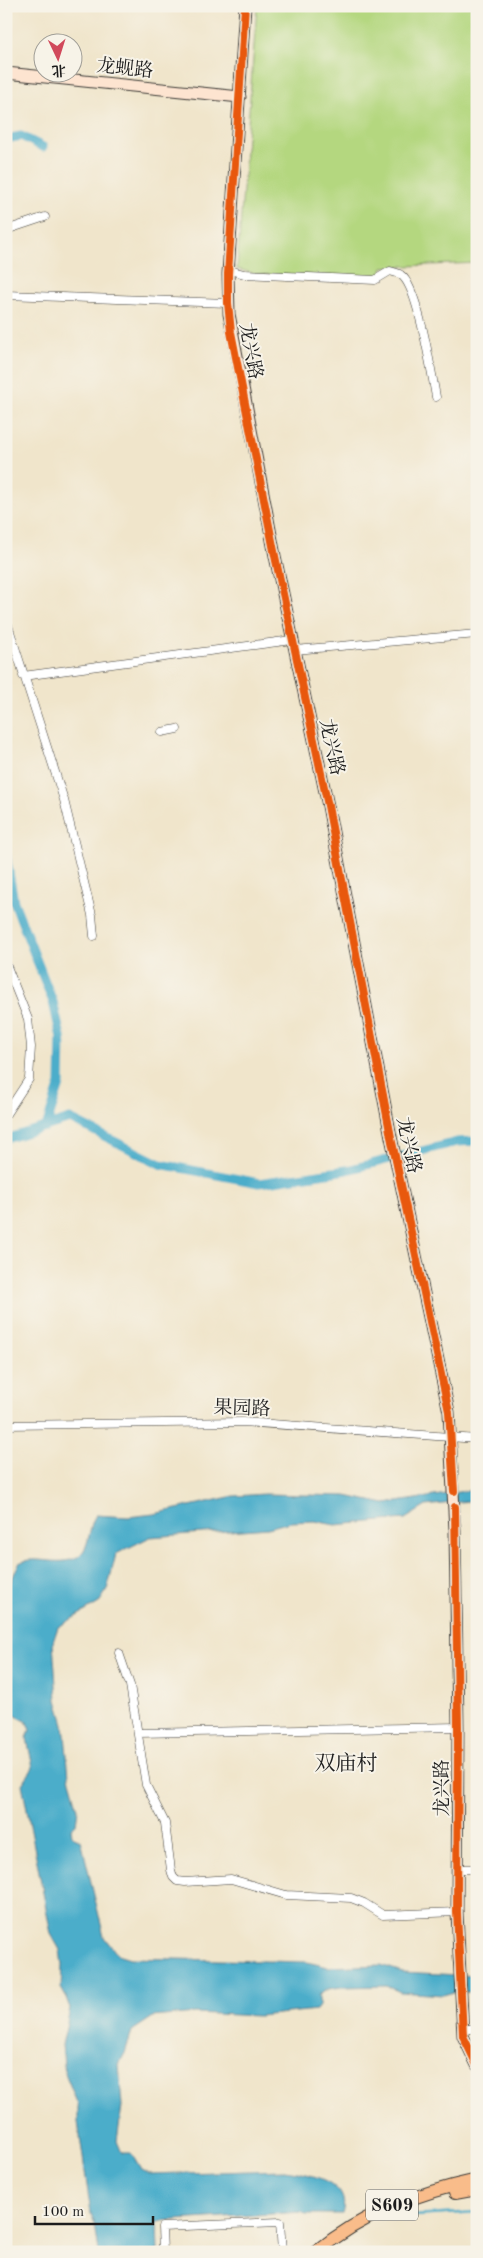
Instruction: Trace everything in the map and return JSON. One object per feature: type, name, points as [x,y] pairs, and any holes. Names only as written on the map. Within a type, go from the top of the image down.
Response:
[{"type":"main road","name":"S609","points":[[316,2252],[337,2236],[382,2209],[428,2191],[477,2180]]},
{"type":"main road","name":"S609","points":[[329,2252],[364,2228],[400,2210],[443,2196],[477,2189]]},
{"type":"street","name":"龙兴路","points":[[245,6],[229,270],[228,303],[231,332],[328,806],[391,1137],[449,1412],[454,1491],[458,1727],[457,1912],[462,2030],[477,2065]]},
{"type":"street","name":"龙蚬路","points":[[6,73],[240,97]]},
{"type":"street","points":[[6,230],[45,217]]},
{"type":"street","points":[[229,270],[244,274],[375,280],[390,271],[401,274],[407,283],[416,306],[436,397]]},
{"type":"street","points":[[6,295],[228,303]]},
{"type":"street","points":[[6,619],[64,800],[92,915],[94,936]]},
{"type":"street","points":[[23,676],[294,645],[477,634]]},
{"type":"street","points":[[162,732],[177,730]]},
{"type":"street","points":[[6,964],[28,1019],[31,1047],[29,1079],[6,1114]]},
{"type":"street","name":"果园路","points":[[6,1425],[235,1422],[477,1439]]},
{"type":"street","points":[[119,1653],[130,1685],[146,1785],[165,1823],[171,1870],[177,1881],[231,1879],[286,1895],[351,1898],[364,1903],[383,1915],[457,1912]]},
{"type":"street","points":[[138,1733],[458,1727]]},
{"type":"street","points":[[457,1869],[477,1869]]},
{"type":"street","points":[[462,2030],[477,2028]]},
{"type":"street","points":[[163,2252],[162,2227],[280,2222],[282,2252]]},
{"type":"green space","points":[[257,6],[477,6],[477,263],[383,267],[379,279],[256,274],[237,269]]},
{"type":"water","points":[[477,1489],[477,1500],[426,1506],[405,1519],[335,1525],[315,1521],[290,1522],[268,1528],[150,1537],[116,1554],[107,1590],[99,1603],[58,1627],[53,1642],[57,1700],[64,1724],[69,1777],[78,1809],[76,1824],[71,1828],[72,1836],[81,1840],[104,1937],[117,1954],[130,1958],[307,1962],[328,1967],[381,1965],[402,1972],[477,1976],[477,1992],[454,1992],[443,1995],[400,1992],[387,1986],[341,1987],[328,1989],[319,1995],[319,2006],[316,2010],[258,2016],[195,2013],[153,2017],[132,2031],[125,2053],[119,2064],[122,2106],[117,2141],[122,2153],[131,2153],[141,2170],[149,2174],[294,2171],[326,2181],[341,2194],[344,2203],[342,2214],[306,2214],[302,2212],[160,2221],[157,2223],[158,2252],[99,2252],[95,2224],[91,2214],[78,2122],[78,2105],[65,2073],[62,2045],[70,2009],[61,1988],[62,1965],[60,1950],[51,1934],[22,1784],[33,1768],[27,1738],[30,1729],[26,1721],[14,1715],[6,1678],[6,1593],[19,1563],[34,1560],[66,1561],[80,1555],[88,1541],[93,1519],[96,1515],[128,1517],[154,1514],[234,1496],[265,1494],[346,1496],[385,1504]]},
{"type":"waterway","points":[[6,139],[21,136],[43,147]]},
{"type":"waterway","points":[[6,855],[14,902],[53,1002],[61,1037],[60,1084],[46,1127]]},
{"type":"waterway","points":[[6,1139],[70,1119],[160,1164],[259,1183],[347,1170],[457,1142],[477,1141]]},
{"type":"waterway","points":[[413,2216],[477,2212]]},
{"type":"cycle path","points":[[245,6],[228,274],[231,332],[275,556],[328,806],[391,1137],[449,1412],[454,1491]]},
{"type":"cycle path","points":[[455,1507],[458,1727],[457,1912],[463,2036],[477,2065]]},
{"type":"district","name":"双庙村","points":[[346,1763]]}]
